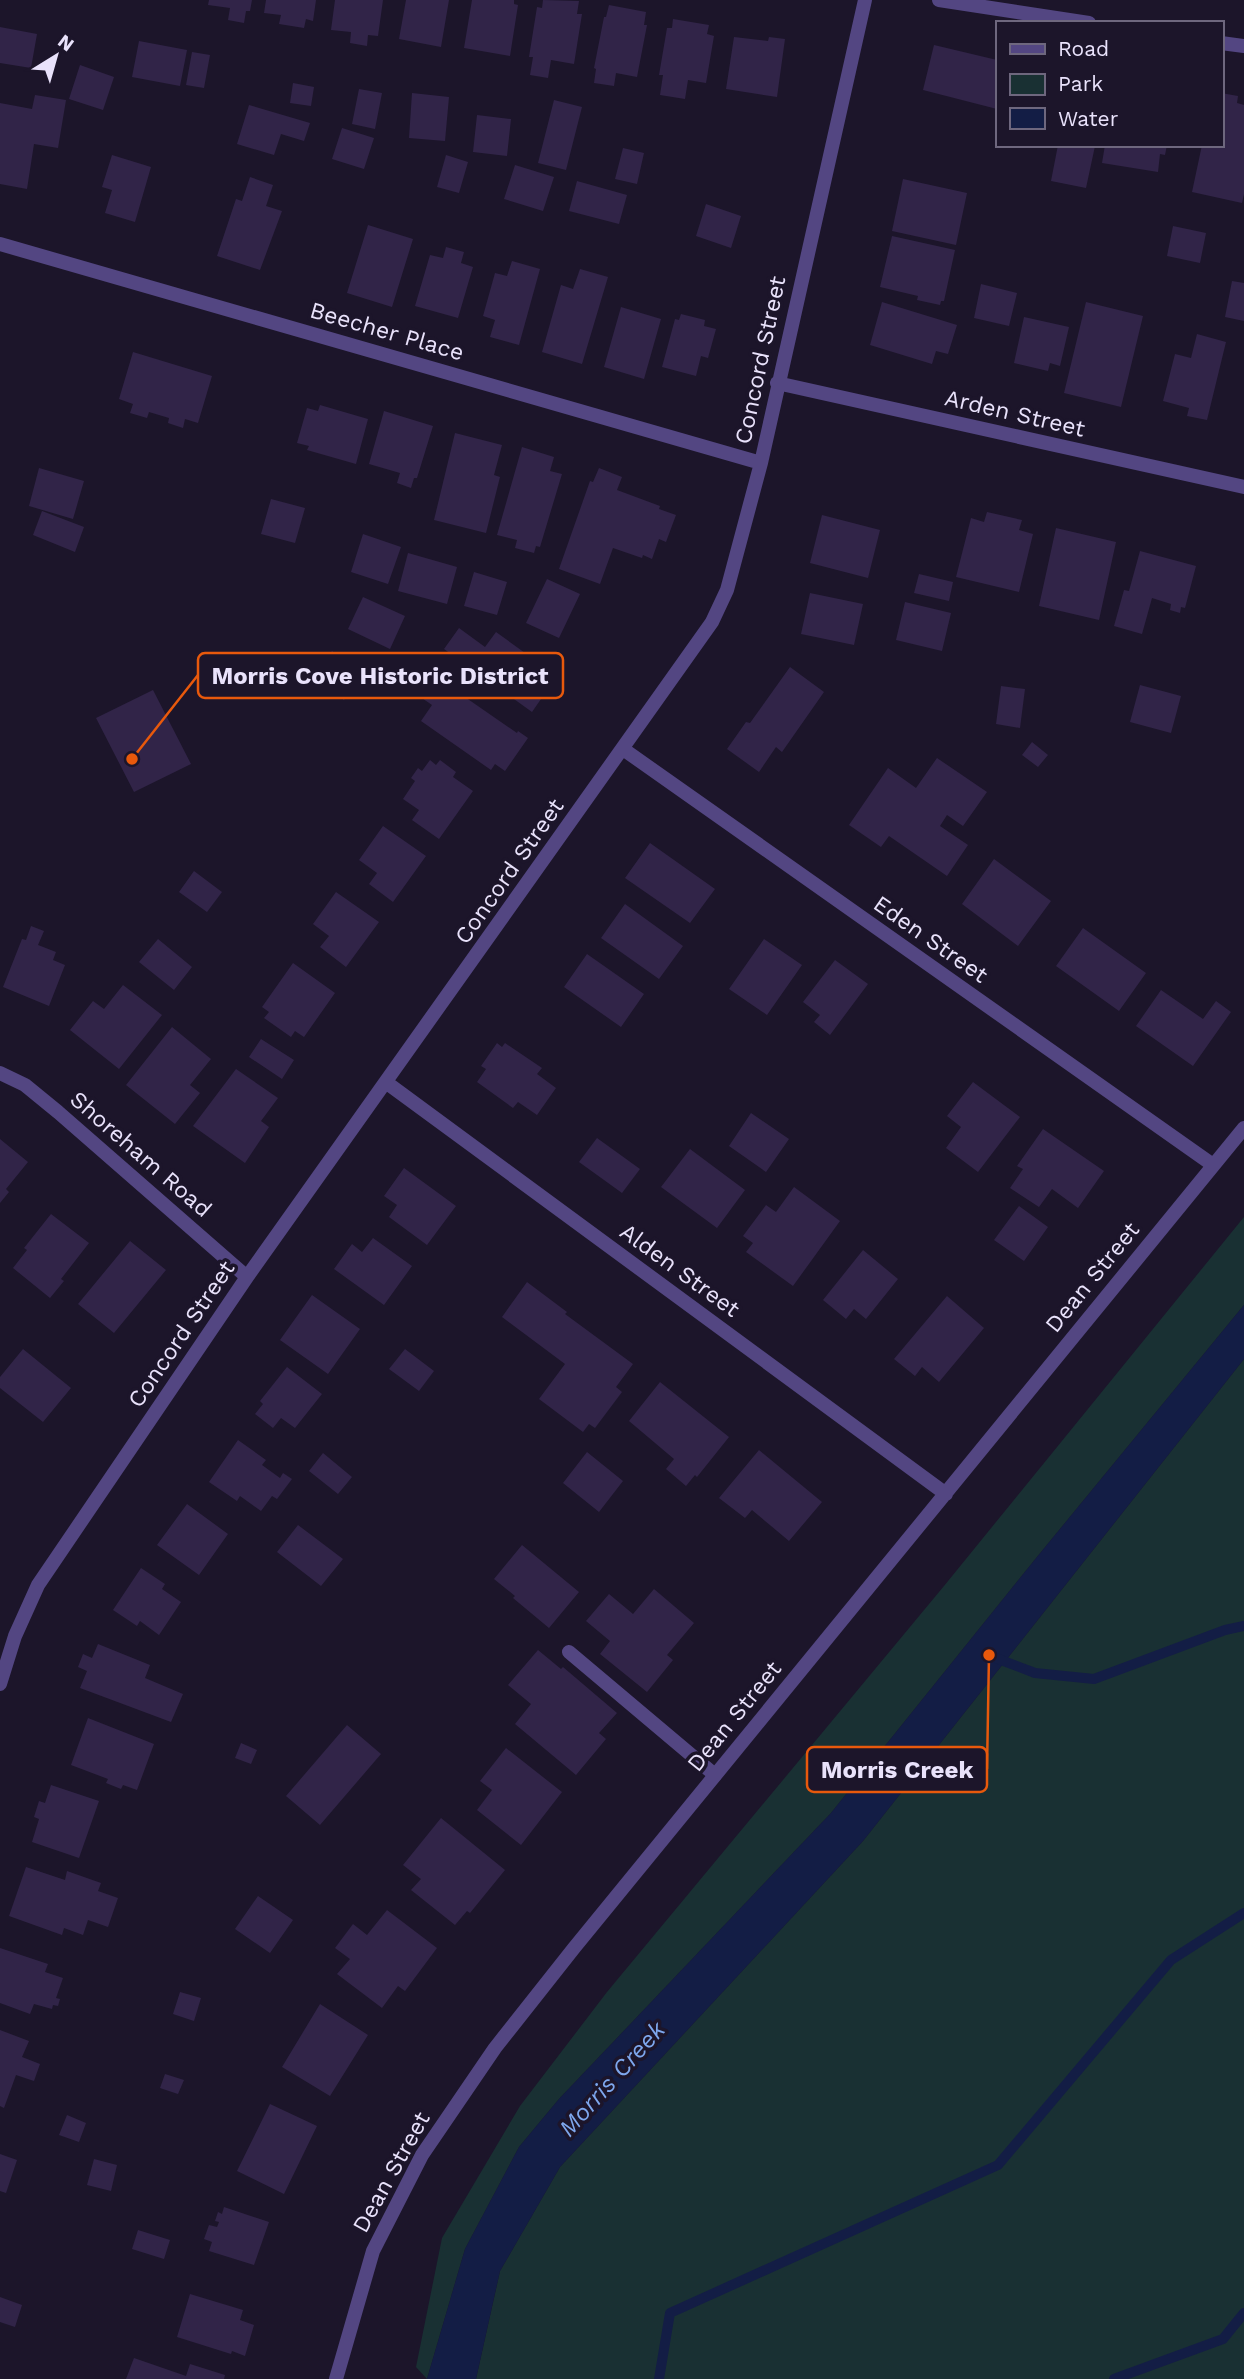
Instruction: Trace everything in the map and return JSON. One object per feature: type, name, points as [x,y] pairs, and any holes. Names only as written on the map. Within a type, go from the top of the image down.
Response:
[{"type":"street","name":"Concord Street","points":[[0,1684],[15,1636],[38,1585],[247,1277],[712,622],[727,590],[761,463],[864,0]]},
{"type":"street","points":[[939,0],[1076,21]]},
{"type":"street","points":[[1223,43],[1244,46]]},
{"type":"street","name":"Beecher Place","points":[[0,244],[761,463]]},
{"type":"street","name":"Arden Street","points":[[777,383],[1244,487]]},
{"type":"street","name":"Eden Street","points":[[623,749],[1213,1166]]},
{"type":"street","name":"Shoreham Road","points":[[0,1073],[25,1085],[58,1112],[247,1277]]},
{"type":"street","name":"Alden Street","points":[[387,1083],[946,1494]]},
{"type":"street","name":"Dean Street","points":[[336,2379],[373,2251],[422,2155],[495,2048],[1244,1128]]},
{"type":"street","points":[[569,1652],[715,1775]]},
{"type":"green space","points":[[1244,1217],[1244,1305],[831,1813],[559,2099],[519,2147],[465,2249],[427,2379],[416,2367],[442,2238],[520,2106],[607,1992],[944,1586]]},
{"type":"green space","points":[[1244,1359],[1244,2379],[476,2379],[500,2271],[560,2167],[863,1841]]},
{"type":"water","points":[[1244,1305],[1244,1359],[863,1841],[560,2167],[500,2271],[476,2379],[427,2379],[465,2249],[519,2147],[559,2099],[831,1813]]},
{"type":"building","points":[[209,0],[252,0],[244,23],[228,20],[230,8],[208,5]]},
{"type":"building","points":[[266,0],[316,0],[313,21],[306,19],[304,28],[279,24],[281,15],[264,13]]},
{"type":"building","points":[[335,0],[383,0],[378,36],[368,35],[367,46],[350,43],[351,32],[331,30]]},
{"type":"building","points":[[406,0],[449,0],[441,47],[399,39]]},
{"type":"building","points":[[472,0],[514,0],[514,4],[518,5],[510,56],[464,48]]},
{"type":"building","points":[[543,0],[579,1],[577,14],[582,14],[574,64],[551,60],[548,78],[530,75],[533,57],[529,57],[537,7],[542,8]]},
{"type":"building","points":[[609,5],[646,12],[644,25],[647,25],[637,77],[616,73],[614,86],[594,83],[594,68]]},
{"type":"building","points":[[673,19],[709,25],[707,34],[714,36],[706,83],[688,80],[685,99],[660,95],[663,75],[659,75],[667,28],[672,28]]},
{"type":"building","points":[[0,27],[37,34],[31,68],[0,63]]},
{"type":"building","points":[[734,37],[768,41],[769,37],[785,39],[777,97],[726,89]]},
{"type":"building","points":[[139,41],[187,50],[180,86],[132,77]]},
{"type":"building","points":[[934,45],[996,60],[996,109],[923,90]]},
{"type":"building","points":[[192,52],[210,55],[204,88],[186,85]]},
{"type":"building","points":[[80,65],[114,77],[103,110],[69,99]]},
{"type":"building","points":[[293,83],[314,87],[311,106],[290,103]]},
{"type":"building","points":[[359,89],[382,93],[375,129],[352,124]]},
{"type":"building","points":[[412,93],[449,97],[445,141],[409,138]]},
{"type":"building","points":[[1223,93],[1238,96],[1237,103],[1244,105],[1242,203],[1192,192],[1202,147],[1223,147]]},
{"type":"building","points":[[35,95],[66,100],[58,148],[34,144],[27,189],[0,184],[0,103],[32,109]]},
{"type":"building","points":[[554,100],[582,107],[566,170],[538,163]]},
{"type":"building","points":[[249,105],[310,123],[304,141],[281,134],[274,155],[237,144]]},
{"type":"building","points":[[477,115],[511,119],[507,156],[473,152]]},
{"type":"building","points":[[342,128],[374,138],[364,169],[332,159]]},
{"type":"building","points":[[1058,147],[1095,147],[1086,188],[1051,181]]},
{"type":"building","points":[[1105,147],[1167,147],[1165,155],[1160,154],[1158,172],[1102,163]]},
{"type":"building","points":[[623,148],[644,153],[637,184],[615,179]]},
{"type":"building","points":[[112,155],[151,167],[135,222],[105,213],[112,190],[102,187]]},
{"type":"building","points":[[446,155],[468,162],[459,193],[437,187]]},
{"type":"building","points":[[515,165],[554,177],[543,211],[504,199]]},
{"type":"building","points":[[250,177],[273,185],[266,206],[282,211],[260,270],[217,256],[236,199],[242,201]]},
{"type":"building","points":[[903,179],[967,193],[956,245],[892,231]]},
{"type":"building","points":[[577,181],[627,195],[619,224],[569,211]]},
{"type":"building","points":[[706,204],[741,216],[731,248],[696,236]]},
{"type":"building","points":[[368,225],[413,239],[392,307],[347,293]]},
{"type":"building","points":[[1173,226],[1206,233],[1200,263],[1167,256]]},
{"type":"building","points":[[892,236],[955,250],[944,301],[941,301],[940,305],[917,300],[918,296],[880,287]]},
{"type":"building","points":[[446,247],[464,252],[461,263],[473,267],[458,318],[415,306],[430,255],[443,258]]},
{"type":"building","points":[[512,261],[540,269],[519,345],[490,337],[495,320],[483,316],[495,273],[507,276]]},
{"type":"building","points":[[580,269],[608,277],[582,364],[542,352],[561,285],[573,289]]},
{"type":"building","points":[[1232,281],[1244,283],[1244,321],[1225,317]]},
{"type":"building","points":[[981,284],[1017,293],[1009,326],[974,318]]},
{"type":"building","points":[[882,302],[957,325],[948,354],[936,351],[932,364],[870,345]]},
{"type":"building","points":[[1086,302],[1143,316],[1121,407],[1064,393]]},
{"type":"building","points":[[621,307],[661,319],[644,379],[604,367]]},
{"type":"building","points":[[681,314],[705,320],[704,326],[716,329],[708,358],[701,356],[696,376],[662,367],[675,319],[679,320]]},
{"type":"building","points":[[1024,317],[1069,327],[1060,366],[1050,363],[1048,371],[1014,363]]},
{"type":"building","points":[[1197,334],[1226,342],[1207,420],[1187,416],[1189,408],[1163,401],[1175,354],[1191,358]]},
{"type":"building","points":[[133,352],[212,376],[198,423],[185,419],[183,428],[168,423],[169,418],[149,412],[147,418],[130,413],[133,404],[119,399]]},
{"type":"building","points":[[320,405],[368,419],[356,464],[307,450],[309,446],[297,443],[307,408],[318,411]]},
{"type":"building","points":[[384,411],[433,426],[417,478],[414,478],[411,488],[397,483],[400,473],[369,464]]},
{"type":"building","points":[[455,433],[502,445],[494,475],[500,477],[486,533],[434,520]]},
{"type":"building","points":[[522,447],[554,457],[550,471],[562,474],[540,547],[536,546],[534,553],[515,548],[517,540],[497,535]]},
{"type":"building","points":[[39,468],[84,481],[73,519],[29,506]]},
{"type":"building","points":[[599,468],[622,477],[617,490],[676,515],[666,542],[659,539],[652,559],[613,548],[600,584],[559,569],[590,481],[593,482]]},
{"type":"building","points":[[271,499],[305,508],[295,543],[261,534]]},
{"type":"building","points":[[42,511],[84,527],[75,552],[33,535]]},
{"type":"building","points":[[987,512],[1022,520],[1019,530],[1033,534],[1019,592],[956,577],[971,518],[984,522]]},
{"type":"building","points":[[822,515],[880,530],[868,578],[810,563]]},
{"type":"building","points":[[1056,528],[1116,542],[1099,620],[1039,606]]},
{"type":"building","points":[[363,534],[401,547],[388,584],[351,572]]},
{"type":"building","points":[[1140,551],[1196,566],[1185,608],[1181,607],[1180,613],[1170,610],[1171,604],[1152,598],[1142,634],[1114,626],[1124,590],[1129,591]]},
{"type":"building","points":[[408,553],[457,567],[447,604],[398,591]]},
{"type":"building","points":[[474,572],[507,582],[497,615],[464,606]]},
{"type":"building","points":[[919,574],[953,582],[949,601],[914,593]]},
{"type":"building","points":[[547,579],[580,594],[559,638],[526,623]]},
{"type":"building","points":[[810,593],[863,604],[854,645],[801,634]]},
{"type":"building","points":[[363,597],[405,616],[390,649],[348,629]]},
{"type":"building","points":[[905,602],[951,613],[942,651],[896,640]]},
{"type":"building","points":[[459,628],[485,647],[496,632],[557,676],[532,712],[444,649]]},
{"type":"building","points":[[332,651],[363,674],[344,700],[313,678]]},
{"type":"building","points":[[790,667],[824,692],[782,752],[776,747],[759,772],[727,749],[746,722],[750,723]]},
{"type":"building","points":[[432,678],[447,688],[449,686],[528,738],[505,771],[495,764],[491,770],[421,721],[432,705],[419,696]]},
{"type":"building","points":[[1140,685],[1181,696],[1171,733],[1130,722]]},
{"type":"building","points":[[1001,686],[1025,689],[1020,728],[996,724]]},
{"type":"building","points":[[153,690],[191,764],[134,792],[96,718]]},
{"type":"building","points":[[1032,742],[1048,755],[1038,767],[1022,755]]},
{"type":"building","points":[[937,758],[987,792],[963,826],[947,815],[940,826],[968,845],[947,876],[889,836],[881,847],[849,825],[888,768],[916,788]]},
{"type":"building","points":[[430,760],[436,765],[440,760],[456,772],[453,777],[473,791],[439,839],[412,820],[419,810],[403,799],[415,781],[411,778],[418,768],[422,771]]},
{"type":"building","points":[[383,826],[426,856],[393,902],[369,884],[377,873],[359,860]]},
{"type":"building","points":[[650,843],[715,889],[690,923],[625,878]]},
{"type":"building","points":[[994,859],[1051,901],[1018,946],[962,904]]},
{"type":"building","points":[[194,871],[222,892],[207,912],[179,892]]},
{"type":"building","points":[[336,892],[379,922],[346,967],[320,947],[329,936],[313,924]]},
{"type":"building","points":[[625,904],[683,946],[659,979],[601,938]]},
{"type":"building","points":[[31,926],[44,931],[38,945],[56,952],[53,960],[65,965],[49,1006],[3,987],[22,939],[26,940]]},
{"type":"building","points":[[1083,928],[1146,973],[1119,1011],[1056,966]]},
{"type":"building","points":[[158,939],[192,967],[174,990],[139,962]]},
{"type":"building","points":[[764,939],[802,965],[767,1015],[729,989]]},
{"type":"building","points":[[587,954],[644,994],[621,1027],[564,987]]},
{"type":"building","points":[[835,960],[868,984],[830,1035],[814,1022],[820,1015],[803,1002]]},
{"type":"building","points":[[293,963],[335,993],[304,1037],[295,1031],[291,1037],[264,1018],[269,1012],[262,1007]]},
{"type":"building","points":[[123,985],[162,1015],[119,1069],[70,1030],[93,1001],[104,1009]]},
{"type":"building","points":[[1161,990],[1203,1019],[1216,1001],[1231,1012],[1193,1066],[1136,1026]]},
{"type":"building","points":[[172,1027],[211,1059],[190,1085],[200,1093],[175,1124],[126,1085]]},
{"type":"building","points":[[261,1039],[294,1060],[282,1079],[249,1057]]},
{"type":"building","points":[[497,1043],[502,1047],[505,1043],[542,1068],[537,1074],[556,1088],[537,1115],[518,1102],[513,1108],[477,1082],[486,1069],[481,1066]]},
{"type":"building","points":[[236,1069],[278,1098],[261,1121],[269,1127],[245,1163],[193,1126]]},
{"type":"building","points":[[973,1082],[1020,1117],[978,1172],[946,1148],[961,1127],[947,1116]]},
{"type":"building","points":[[751,1113],[789,1139],[766,1172],[729,1146]]},
{"type":"building","points":[[1043,1129],[1104,1171],[1078,1208],[1052,1189],[1039,1207],[1010,1188],[1023,1169],[1017,1166]]},
{"type":"building","points":[[597,1138],[640,1169],[622,1193],[579,1162]]},
{"type":"building","points":[[0,1139],[28,1162],[6,1189],[9,1192],[0,1203]]},
{"type":"building","points":[[690,1149],[745,1190],[717,1228],[661,1187]]},
{"type":"building","points":[[404,1168],[456,1206],[427,1245],[389,1217],[397,1205],[384,1196]]},
{"type":"building","points":[[794,1187],[840,1221],[793,1286],[746,1252],[753,1243],[743,1236],[766,1205],[776,1212]]},
{"type":"building","points":[[1019,1206],[1048,1227],[1024,1261],[994,1240]]},
{"type":"building","points":[[51,1214],[89,1243],[50,1298],[13,1268],[27,1250],[24,1248]]},
{"type":"building","points":[[373,1238],[412,1266],[384,1305],[334,1269],[352,1244],[362,1252]]},
{"type":"building","points":[[130,1241],[166,1270],[114,1333],[78,1304]]},
{"type":"building","points":[[863,1250],[898,1279],[866,1319],[854,1309],[846,1319],[823,1300]]},
{"type":"building","points":[[527,1282],[633,1364],[616,1387],[622,1392],[595,1428],[589,1424],[583,1432],[539,1399],[565,1364],[502,1317]]},
{"type":"building","points":[[312,1295],[360,1329],[328,1374],[280,1340]]},
{"type":"building","points":[[947,1296],[984,1328],[939,1382],[922,1367],[915,1376],[894,1359]]},
{"type":"building","points":[[23,1349],[71,1388],[43,1422],[0,1388],[0,1377]]},
{"type":"building","points":[[405,1349],[434,1371],[419,1391],[389,1369]]},
{"type":"building","points":[[287,1367],[322,1394],[295,1428],[281,1418],[273,1428],[255,1414],[263,1404],[260,1401]]},
{"type":"building","points":[[660,1382],[729,1437],[697,1477],[695,1475],[686,1486],[666,1469],[674,1459],[629,1421]]},
{"type":"building","points":[[238,1440],[266,1460],[262,1465],[280,1478],[283,1473],[292,1479],[277,1499],[272,1496],[261,1511],[240,1496],[237,1501],[209,1482]]},
{"type":"building","points":[[759,1450],[822,1502],[789,1541],[752,1510],[745,1518],[719,1498]]},
{"type":"building","points":[[587,1452],[623,1481],[599,1512],[563,1483]]},
{"type":"building","points":[[323,1453],[352,1477],[338,1494],[309,1471]]},
{"type":"building","points":[[187,1504],[228,1534],[199,1575],[157,1545]]},
{"type":"building","points":[[298,1525],[343,1559],[321,1586],[277,1552]]},
{"type":"building","points":[[522,1545],[579,1592],[549,1628],[494,1579]]},
{"type":"building","points":[[141,1568],[165,1584],[162,1589],[181,1602],[159,1635],[140,1621],[137,1626],[113,1610]]},
{"type":"building","points":[[654,1589],[694,1623],[667,1655],[673,1660],[647,1692],[600,1654],[610,1641],[586,1621],[609,1594],[633,1614]]},
{"type":"building","points":[[98,1644],[150,1665],[145,1678],[183,1694],[171,1722],[80,1688],[87,1671],[78,1667],[83,1654],[92,1658]]},
{"type":"building","points":[[538,1650],[561,1669],[563,1667],[617,1713],[599,1733],[606,1739],[576,1775],[515,1724],[531,1704],[508,1685]]},
{"type":"building","points":[[88,1718],[154,1744],[137,1790],[123,1785],[121,1789],[106,1783],[108,1779],[71,1765]]},
{"type":"building","points":[[347,1725],[381,1754],[320,1825],[286,1796]]},
{"type":"building","points":[[241,1743],[257,1750],[251,1764],[235,1758]]},
{"type":"building","points":[[506,1748],[562,1792],[521,1845],[477,1810],[492,1790],[480,1781]]},
{"type":"building","points":[[51,1785],[99,1801],[79,1858],[32,1842],[39,1819],[34,1817],[39,1801],[45,1803]]},
{"type":"building","points":[[441,1818],[505,1870],[470,1913],[467,1911],[455,1925],[411,1890],[421,1879],[403,1865]]},
{"type":"building","points":[[26,1867],[65,1880],[67,1871],[101,1883],[98,1891],[118,1898],[108,1927],[88,1920],[83,1935],[64,1928],[62,1935],[9,1916]]},
{"type":"building","points":[[258,1896],[293,1920],[270,1953],[235,1929]]},
{"type":"building","points":[[387,1910],[437,1948],[405,1991],[398,1986],[382,2008],[337,1974],[350,1959],[335,1948],[353,1924],[367,1935]]},
{"type":"building","points":[[0,1948],[48,1964],[45,1972],[63,1978],[56,1998],[60,1999],[58,2006],[53,2005],[52,2009],[34,2004],[30,2014],[0,2003]]},
{"type":"building","points":[[180,1992],[201,1998],[194,2021],[173,2014]]},
{"type":"building","points":[[320,2004],[368,2035],[330,2096],[282,2067]]},
{"type":"building","points":[[0,2030],[29,2041],[22,2057],[40,2064],[34,2081],[16,2075],[4,2108],[0,2106]]},
{"type":"building","points":[[165,2074],[184,2080],[178,2094],[160,2088]]},
{"type":"building","points":[[270,2104],[317,2126],[284,2194],[237,2171]]},
{"type":"building","points":[[67,2115],[86,2123],[79,2142],[59,2135]]},
{"type":"building","points":[[0,2154],[17,2160],[6,2193],[0,2191]]},
{"type":"building","points":[[94,2159],[117,2165],[111,2191],[87,2185]]},
{"type":"building","points":[[224,2207],[269,2222],[254,2265],[209,2251],[212,2242],[204,2239],[209,2225],[217,2227],[219,2222],[215,2221],[218,2212],[222,2214]]},
{"type":"building","points":[[138,2230],[170,2240],[164,2259],[132,2249]]},
{"type":"building","points":[[190,2294],[243,2310],[240,2320],[254,2325],[245,2356],[177,2337]]},
{"type":"building","points":[[0,2297],[22,2305],[15,2327],[0,2322]]},
{"type":"building","points":[[134,2358],[186,2376],[190,2364],[225,2375],[224,2379],[126,2379]]},
{"type":"waterway","points":[[993,1657],[1035,1673],[1094,1679],[1225,1630],[1244,1626]]},
{"type":"waterway","points":[[659,2379],[670,2313],[998,2165],[1171,1960],[1244,1913]]},
{"type":"waterway","points":[[1114,2379],[1223,2339],[1244,2313]]},
{"type":"place","name":"Morris Cove Historic District","points":[[132,759]]},
{"type":"place","name":"Morris Creek","points":[[989,1655]]}]
